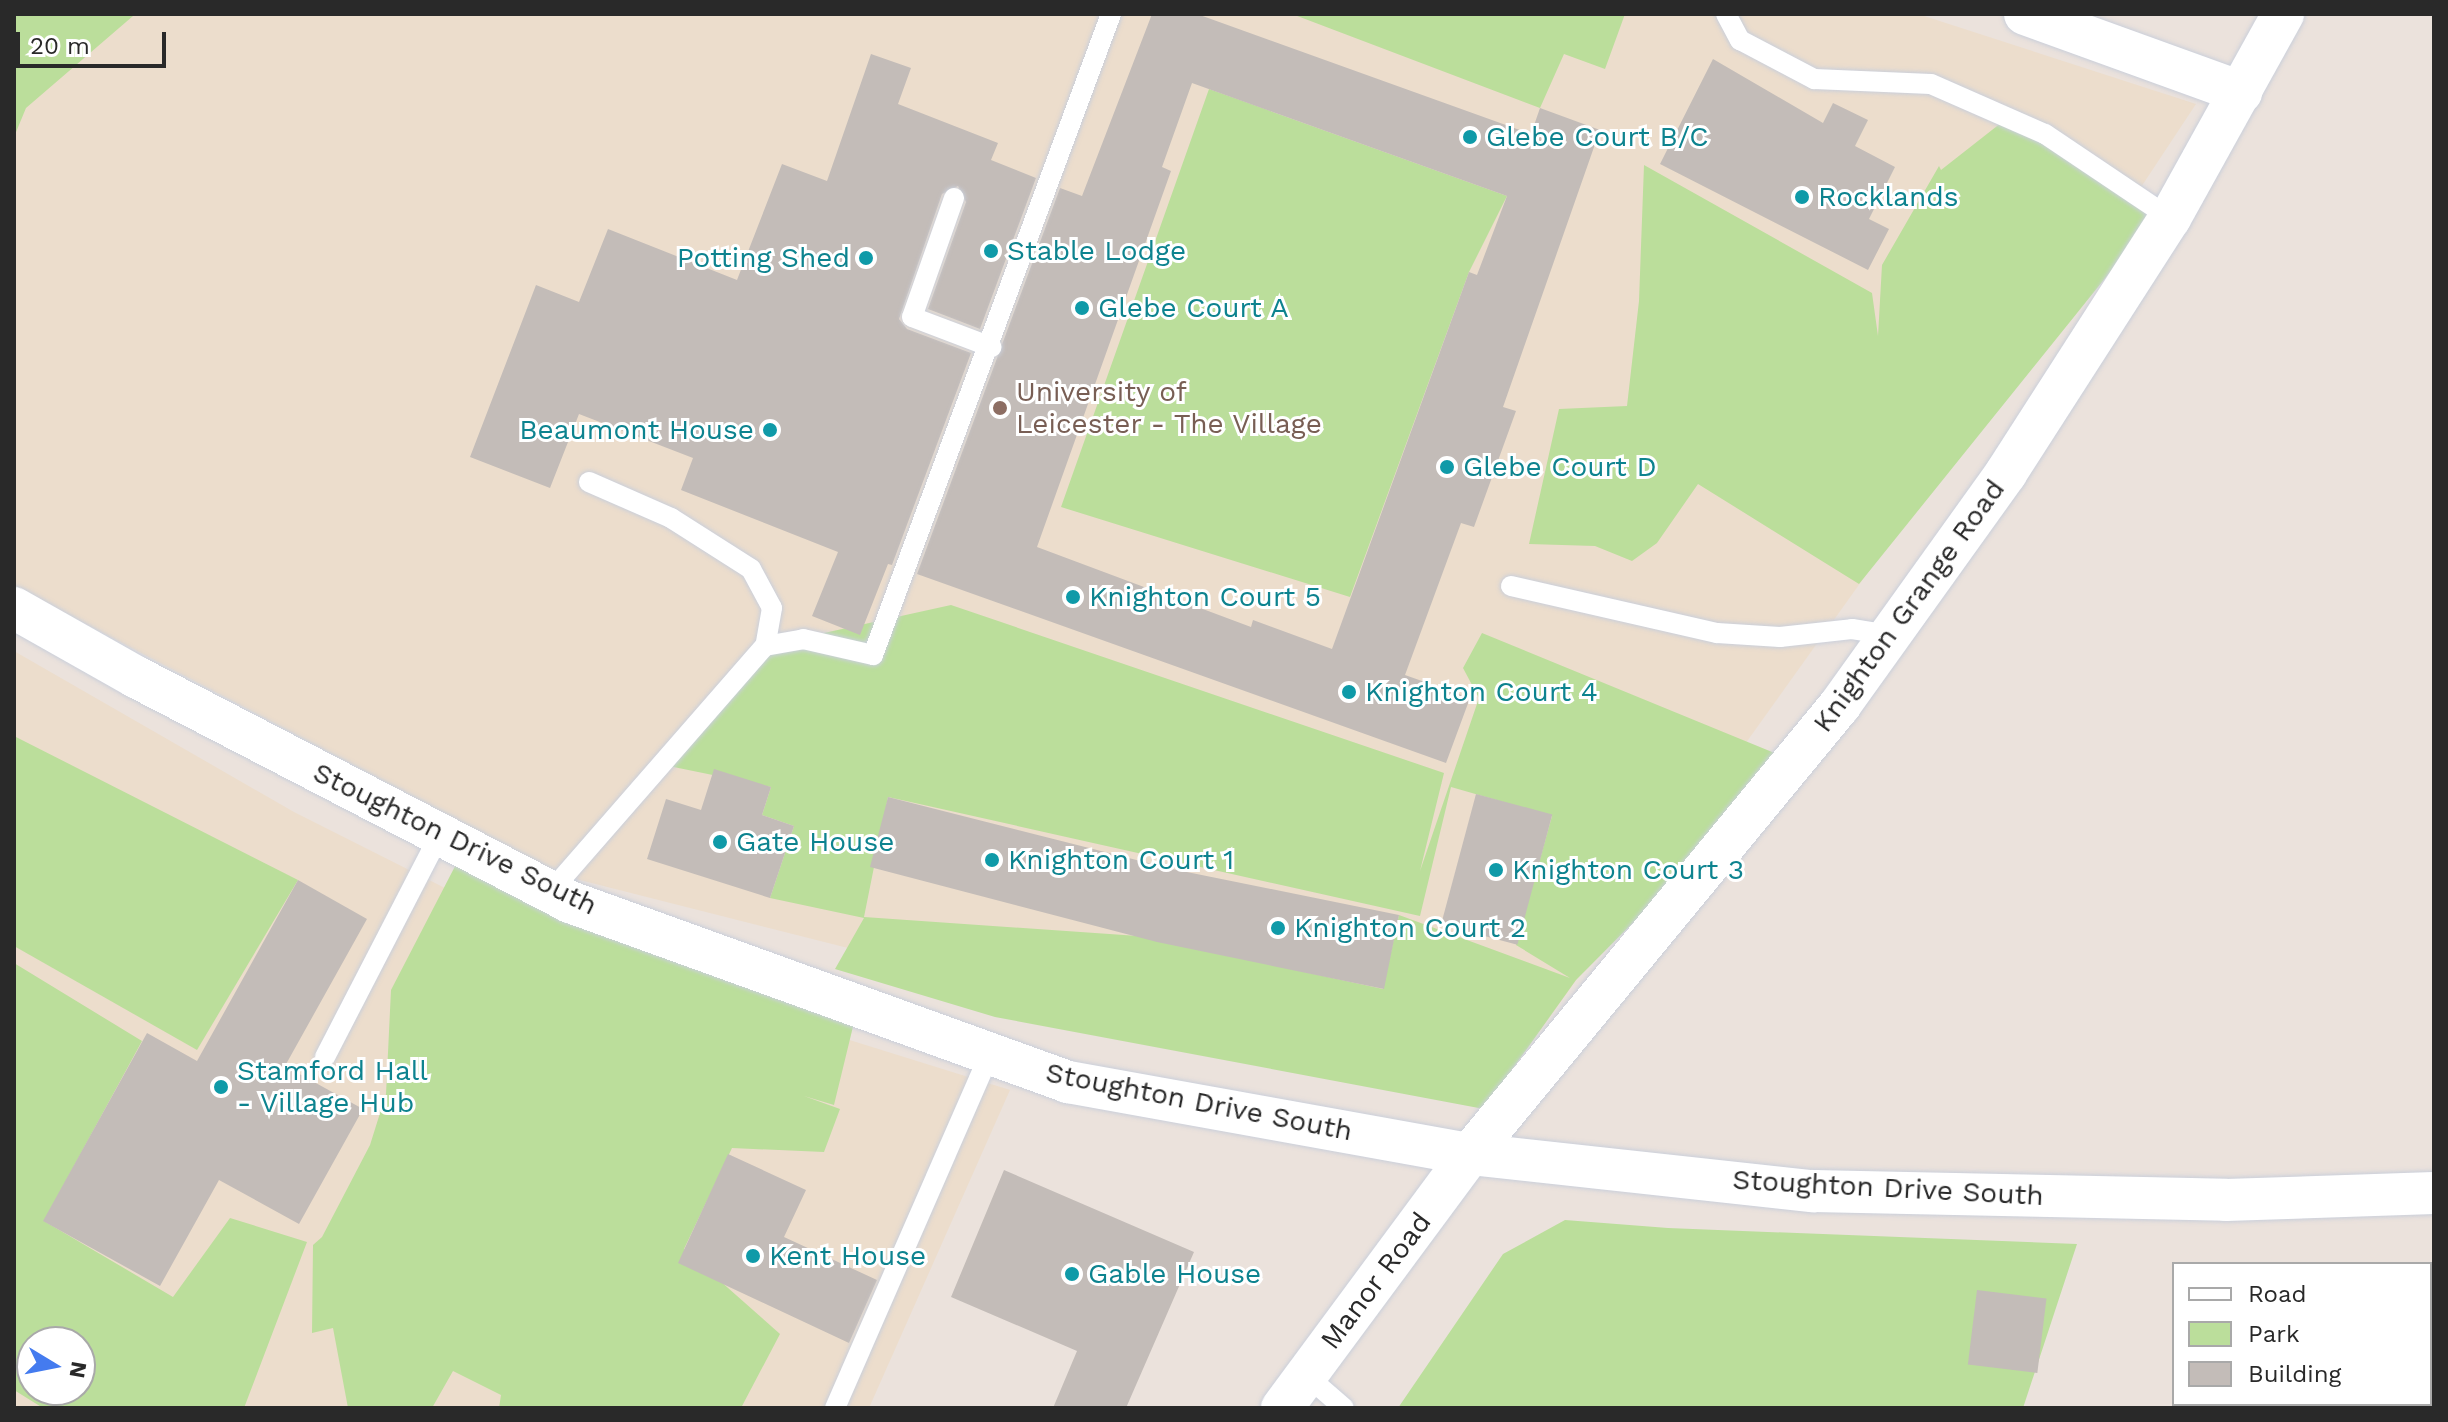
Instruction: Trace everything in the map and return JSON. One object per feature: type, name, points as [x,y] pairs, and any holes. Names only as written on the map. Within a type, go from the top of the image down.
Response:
[{"type":"street","points":[[2025,14],[2241,92]]},
{"type":"street","name":"Knighton Grange Road","points":[[1470,1154],[1840,705],[1891,635],[2006,473],[2170,218],[2283,14]]},
{"type":"street","name":"Stoughton Drive South","points":[[14,608],[551,891],[1068,1082],[1470,1154],[1813,1191],[2226,1200],[2434,1193]]},
{"type":"street","name":"Manor Road","points":[[1294,1392],[1470,1154]]},
{"type":"lane","points":[[765,646],[803,639],[873,655],[991,347],[1111,14]]},
{"type":"lane","points":[[1726,14],[1740,40],[1814,79],[1931,84],[2045,134],[2170,218]]},
{"type":"lane","points":[[954,198],[912,317],[991,347]]},
{"type":"lane","points":[[551,891],[765,646],[772,608],[751,569],[671,518],[589,482]]},
{"type":"lane","points":[[1511,586],[1717,633],[1780,637],[1852,629],[1891,635]]},
{"type":"lane","points":[[325,1057],[440,834]]},
{"type":"lane","points":[[835,1408],[990,1053]]},
{"type":"lane","points":[[1294,1392],[1344,1408]]},
{"type":"shaded area","name":"University of Leicester - The Village","points":[[14,14],[1918,14],[2196,104],[2112,231],[1484,1109],[564,876],[14,586]]},
{"type":"shaded area","points":[[14,651],[294,812],[580,956],[1010,1090],[869,1408],[14,1408]]},
{"type":"green space","points":[[14,14],[156,14],[133,16],[26,108],[14,137]]},
{"type":"green space","points":[[1292,14],[1625,14],[1605,69],[1564,54],[1540,108]]},
{"type":"green space","points":[[1209,89],[1507,196],[1469,272],[1350,597],[1061,507]]},
{"type":"green space","points":[[2006,119],[2160,210],[1859,584],[1698,484],[1657,543],[1632,561],[1595,546],[1529,544],[1559,409],[1627,406],[1639,301],[1644,165],[1872,293],[1878,336],[1882,265],[1939,166],[1941,170]]},
{"type":"green space","points":[[951,605],[1444,773],[1420,871],[1479,698],[1463,668],[1482,633],[1794,761],[1576,980],[1484,1109],[995,1017],[835,969],[864,918],[770,898],[794,826],[762,815],[771,787],[659,764],[765,646]],"holes":[[[1451,787],[1552,816],[1516,945],[1570,978],[1399,915],[1383,989],[1138,936],[864,917],[888,797],[1420,916]]]},
{"type":"green space","points":[[14,736],[298,880],[197,1050],[14,946]]},
{"type":"green space","points":[[465,847],[858,1006],[834,1105],[804,1096],[840,1109],[824,1152],[732,1148],[684,1249],[780,1334],[741,1408],[499,1408],[501,1395],[453,1371],[432,1408],[348,1408],[333,1328],[312,1333],[313,1245],[322,1237],[370,1145],[386,1094],[391,990]]},
{"type":"green space","points":[[14,963],[142,1041],[44,1221],[173,1297],[230,1218],[307,1242],[244,1408],[40,1406],[96,1406],[96,1326],[16,1326],[16,1391]]},
{"type":"green space","points":[[1565,1220],[1668,1228],[2077,1244],[2023,1408],[1398,1408],[1503,1254]]},
{"type":"building","points":[[1152,14],[1197,14],[1531,134],[1540,108],[1600,130],[1503,407],[1516,411],[1474,527],[1461,523],[1405,675],[1470,698],[1446,763],[917,574],[1060,188],[1082,196]],"holes":[[[1192,83],[1507,196],[1477,275],[1469,272],[1332,649],[1253,620],[1251,627],[1037,547],[1171,171],[1162,167]]]},
{"type":"building","name":"Beaumont House","points":[[871,54],[911,68],[898,104],[998,143],[991,160],[1036,178],[980,329],[928,309],[966,202],[958,186],[942,194],[899,319],[907,329],[971,353],[892,565],[888,564],[860,635],[812,616],[838,552],[681,490],[693,458],[579,414],[550,488],[470,457],[536,285],[579,302],[608,229],[737,280],[782,164],[827,181]]},
{"type":"building","name":"Rocklands","points":[[1713,59],[1823,123],[1833,103],[1868,120],[1855,146],[1895,167],[1869,219],[1889,229],[1868,270],[1660,164]]},
{"type":"building","name":"Gate House","points":[[714,769],[771,787],[762,815],[794,826],[770,898],[647,859],[666,799],[701,810]]},
{"type":"building","name":"Knighton Court 3","points":[[1476,794],[1552,814],[1517,945],[1441,924]]},
{"type":"building","points":[[888,797],[1172,869],[1399,915],[1384,989],[1157,942],[870,867]]},
{"type":"building","name":"Stamford Hall - Village Hub","points":[[298,880],[367,919],[285,1066],[363,1109],[299,1224],[219,1180],[160,1286],[43,1221],[147,1033],[197,1061]]},
{"type":"building","name":"Kent House","points":[[728,1154],[806,1190],[784,1237],[877,1280],[849,1343],[678,1263]]},
{"type":"building","name":"Gable House","points":[[1004,1170],[1194,1252],[1126,1408],[1053,1408],[1077,1351],[951,1297]]},
{"type":"building","points":[[1977,1290],[2046,1299],[2037,1373],[1968,1364]]},
{"type":"place","name":"Glebe Court B/C","points":[[1470,137]]},
{"type":"place","name":"Rocklands","points":[[1802,197]]},
{"type":"place","name":"Stable Lodge","points":[[991,251]]},
{"type":"place","name":"Potting Shed","points":[[866,258]]},
{"type":"place","name":"Glebe Court A","points":[[1082,308]]},
{"type":"place","name":"University of Leicester - The Village","points":[[1000,408]]},
{"type":"place","name":"Beaumont House","points":[[770,430]]},
{"type":"place","name":"Glebe Court D","points":[[1447,467]]},
{"type":"place","name":"Knighton Court 5","points":[[1073,597]]},
{"type":"place","name":"Knighton Court 4","points":[[1349,692]]},
{"type":"place","name":"Gate House","points":[[720,842]]},
{"type":"place","name":"Knighton Court 1","points":[[992,860]]},
{"type":"place","name":"Knighton Court 3","points":[[1496,870]]},
{"type":"place","name":"Knighton Court 2","points":[[1278,928]]},
{"type":"place","name":"Stamford Hall - Village Hub","points":[[221,1087]]},
{"type":"place","name":"Kent House","points":[[753,1256]]},
{"type":"place","name":"Gable House","points":[[1072,1274]]}]
